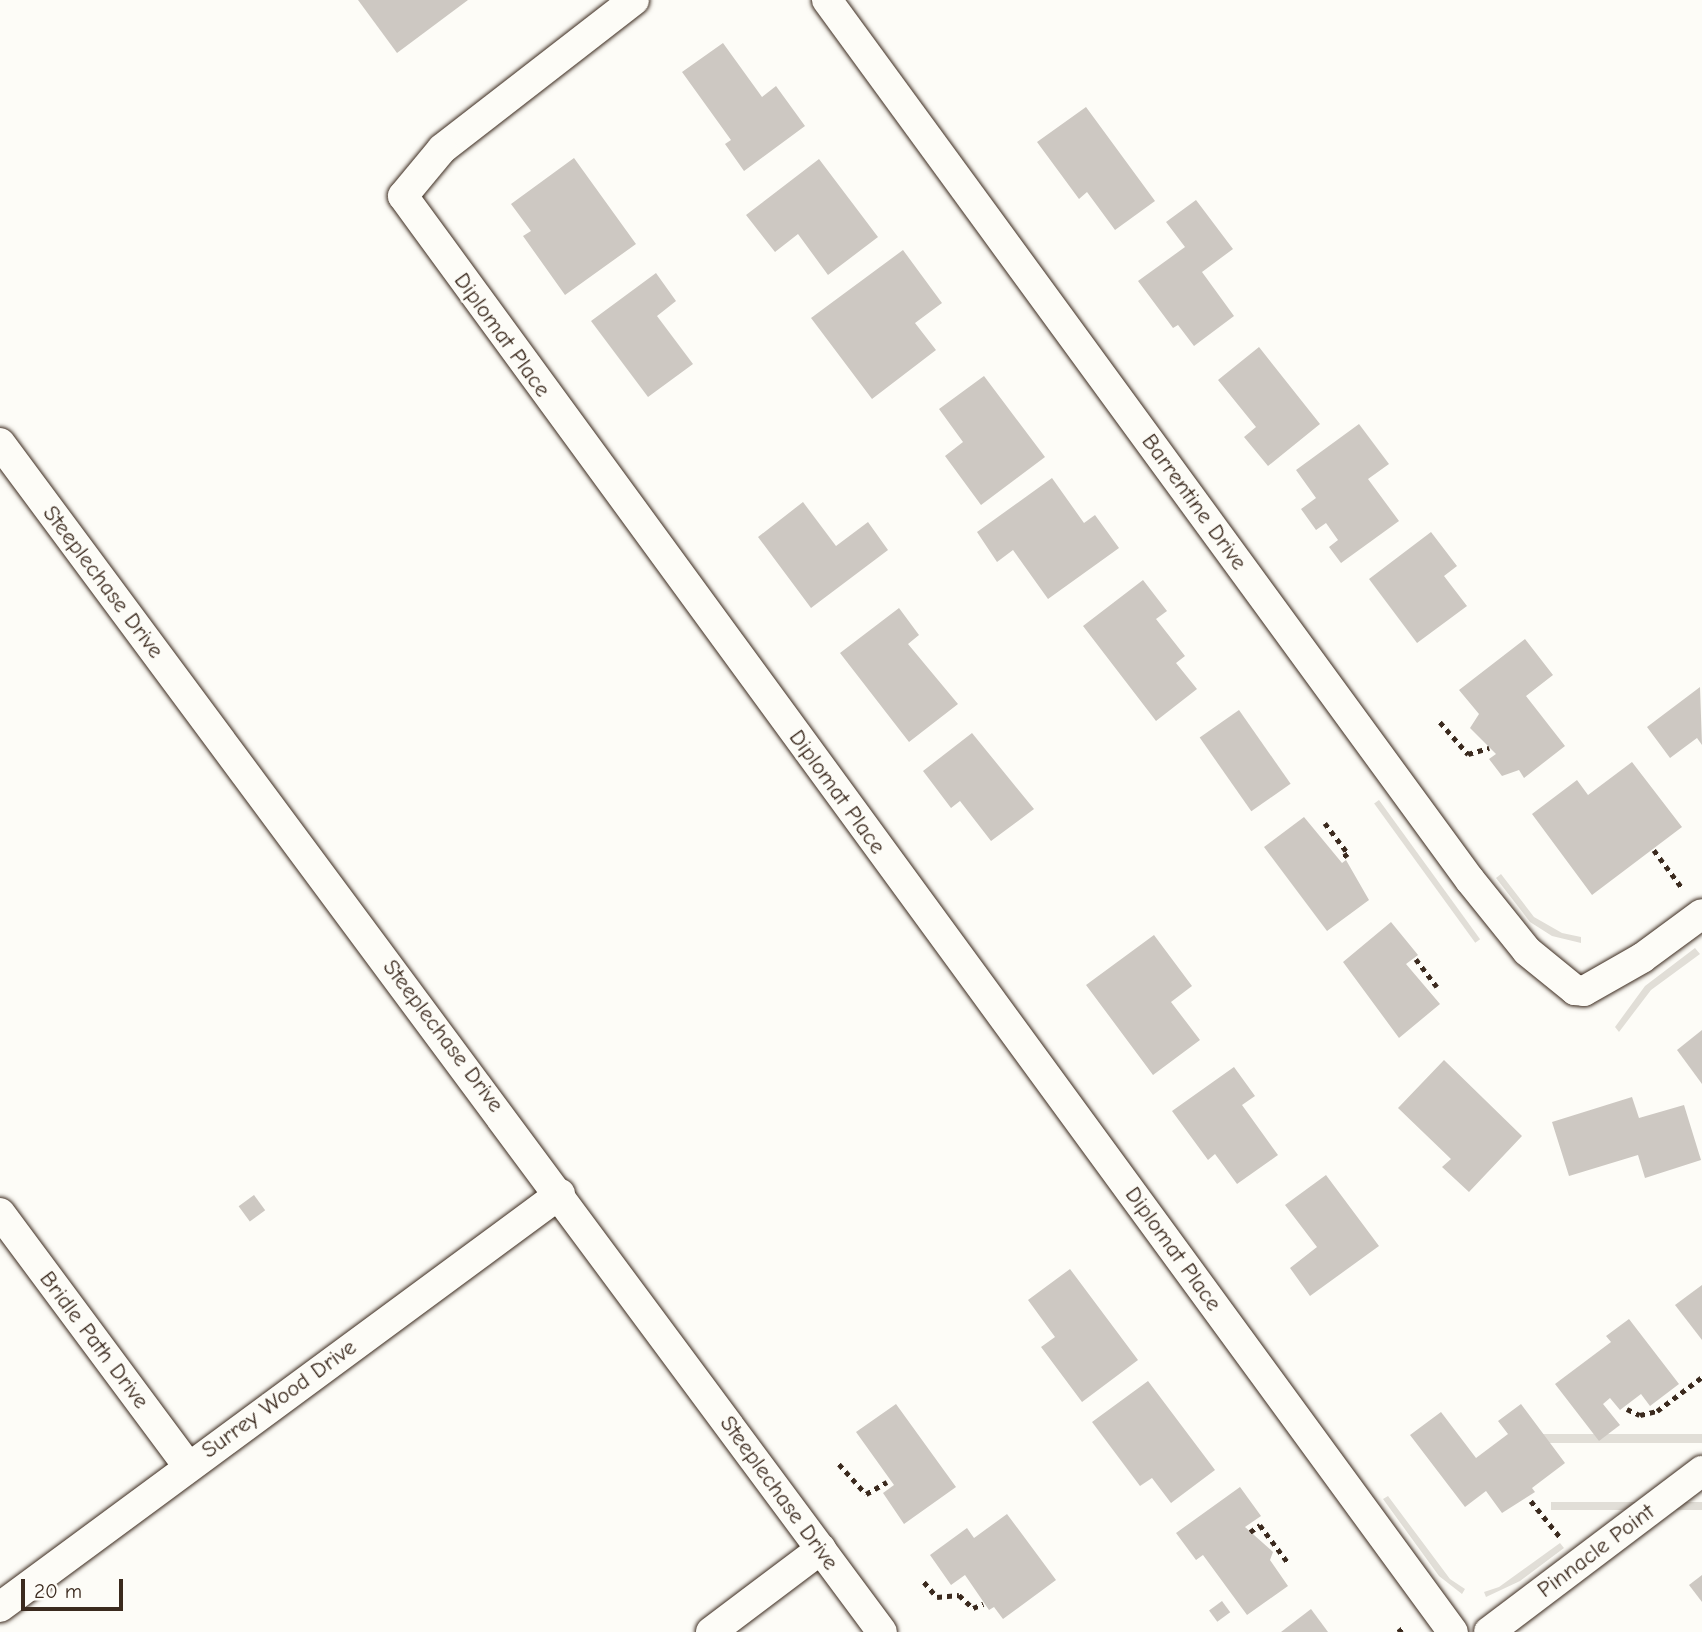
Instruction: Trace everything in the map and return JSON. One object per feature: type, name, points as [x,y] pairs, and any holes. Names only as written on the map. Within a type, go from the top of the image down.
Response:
[{"type":"street","name":"Diplomat Place","points":[[634,0],[442,149],[403,195],[1453,1632]]},
{"type":"street","name":"Barrentine Drive","points":[[827,0],[1470,880],[1527,951],[1575,990],[1584,991],[1642,958],[1695,905]]},
{"type":"street","name":"Steeplechase Drive","points":[[5,460],[560,1194],[882,1632]]},
{"type":"street","name":"Surrey Wood Drive","points":[[0,1607],[560,1194]]},
{"type":"street","name":"Bridle Path Drive","points":[[0,1213],[188,1466]]},
{"type":"street","name":"Pinnacle Point","points":[[1489,1632],[1702,1471]]},
{"type":"street","points":[[710,1632],[821,1549]]},
{"type":"path","points":[[1440,722],[1468,754],[1489,748]]},
{"type":"path","points":[[1325,823],[1348,854],[1341,859]]},
{"type":"path","points":[[1654,850],[1695,905]]},
{"type":"path","points":[[1416,959],[1437,988]]},
{"type":"path","points":[[1627,1409],[1640,1415],[1657,1411],[1702,1377]]},
{"type":"path","points":[[839,1464],[866,1494],[887,1482]]},
{"type":"path","points":[[1531,1500],[1560,1537]]},
{"type":"path","points":[[1251,1532],[1261,1525],[1289,1564]]},
{"type":"path","points":[[924,1582],[937,1597],[959,1595],[973,1608],[982,1604]]},
{"type":"path","points":[[1398,1632],[1404,1627]]},
{"type":"shaded area","points":[[1379,800],[1480,939],[1475,943],[1374,804]]},
{"type":"shaded area","points":[[1501,874],[1534,917],[1562,933],[1581,937],[1581,943],[1552,936],[1530,922],[1496,878]]},
{"type":"shaded area","points":[[1695,948],[1700,954],[1651,990],[1619,1032],[1615,1027],[1645,986]]},
{"type":"shaded area","points":[[1532,1434],[1702,1434],[1702,1443],[1532,1443]]},
{"type":"shaded area","points":[[1388,1496],[1450,1579],[1465,1589],[1462,1594],[1439,1576],[1383,1499]]},
{"type":"shaded area","points":[[1551,1502],[1702,1502],[1702,1510],[1551,1510]]},
{"type":"shaded area","points":[[1560,1543],[1564,1548],[1520,1581],[1486,1597],[1484,1592],[1499,1587]]},
{"type":"building","points":[[358,0],[468,0],[397,53]]},
{"type":"building","points":[[723,43],[762,97],[776,86],[805,126],[744,171],[725,144],[731,140],[682,72]]},
{"type":"building","points":[[1086,107],[1155,201],[1115,230],[1087,192],[1079,199],[1037,142]]},
{"type":"building","points":[[574,158],[636,244],[565,295],[523,236],[531,231],[511,204]]},
{"type":"building","points":[[819,159],[878,237],[828,275],[798,234],[775,252],[746,215]]},
{"type":"building","points":[[1196,200],[1233,249],[1202,272],[1234,316],[1194,346],[1178,325],[1173,328],[1138,281],[1185,247],[1166,222]]},
{"type":"building","points":[[903,250],[942,303],[915,323],[936,350],[872,399],[811,318]]},
{"type":"building","points":[[656,273],[676,301],[657,316],[693,364],[648,397],[591,321]]},
{"type":"building","points":[[1259,347],[1320,424],[1268,466],[1244,437],[1256,427],[1218,380]]},
{"type":"building","points":[[984,376],[1045,457],[981,505],[945,456],[963,442],[939,409]]},
{"type":"building","points":[[1359,424],[1389,464],[1368,479],[1399,521],[1341,563],[1329,547],[1338,540],[1326,523],[1316,530],[1301,509],[1316,498],[1296,470]]},
{"type":"building","points":[[1052,478],[1084,523],[1095,515],[1119,548],[1048,599],[1013,550],[997,562],[977,532]]},
{"type":"building","points":[[803,502],[836,546],[868,522],[888,550],[811,608],[758,537]]},
{"type":"building","points":[[1431,532],[1457,566],[1444,576],[1467,606],[1417,643],[1369,579]]},
{"type":"building","points":[[1143,580],[1167,611],[1156,619],[1185,656],[1176,663],[1197,689],[1156,721],[1083,626]]},
{"type":"building","points":[[899,608],[919,635],[908,644],[958,704],[909,742],[840,653]]},
{"type":"building","points":[[1525,639],[1553,675],[1526,696],[1565,746],[1524,778],[1519,770],[1502,776],[1489,759],[1496,754],[1470,728],[1479,714],[1459,690]]},
{"type":"building","points":[[1700,687],[1702,745],[1697,738],[1670,758],[1647,727]]},
{"type":"building","points":[[1239,710],[1291,784],[1251,811],[1200,738]]},
{"type":"building","points":[[972,733],[1034,809],[991,841],[960,801],[951,808],[923,771]]},
{"type":"building","points":[[1632,762],[1682,827],[1592,895],[1532,814],[1577,780],[1588,795]]},
{"type":"building","points":[[1304,817],[1342,863],[1346,860],[1369,900],[1327,931],[1264,847]]},
{"type":"building","points":[[1391,922],[1418,955],[1406,964],[1440,1004],[1399,1038],[1343,962]]},
{"type":"building","points":[[1154,935],[1192,986],[1171,1002],[1200,1040],[1153,1075],[1086,985]]},
{"type":"building","points":[[1702,1030],[1702,1084],[1677,1050]]},
{"type":"building","points":[[1444,1060],[1522,1136],[1469,1192],[1442,1167],[1451,1159],[1398,1108]]},
{"type":"building","points":[[1234,1067],[1255,1096],[1242,1105],[1278,1155],[1237,1184],[1215,1154],[1208,1160],[1172,1111]]},
{"type":"building","points":[[1632,1097],[1639,1118],[1684,1105],[1701,1160],[1645,1178],[1638,1155],[1569,1176],[1552,1122]]},
{"type":"building","points":[[1326,1175],[1379,1246],[1310,1296],[1290,1268],[1317,1247],[1285,1205]]},
{"type":"building","points":[[254,1195],[265,1210],[250,1222],[239,1206]]},
{"type":"building","points":[[1070,1269],[1138,1360],[1082,1402],[1041,1347],[1055,1337],[1028,1300]]},
{"type":"building","points":[[1702,1285],[1702,1340],[1675,1305]]},
{"type":"building","points":[[1629,1319],[1679,1384],[1650,1406],[1641,1394],[1620,1410],[1610,1398],[1603,1404],[1620,1425],[1599,1441],[1555,1384],[1611,1342],[1606,1336]]},
{"type":"building","points":[[1148,1381],[1215,1470],[1171,1503],[1152,1478],[1140,1486],[1092,1422]]},
{"type":"building","points":[[896,1404],[956,1487],[904,1524],[883,1493],[894,1485],[856,1432]]},
{"type":"building","points":[[1521,1404],[1565,1463],[1532,1488],[1535,1492],[1502,1513],[1486,1491],[1465,1507],[1410,1435],[1441,1412],[1476,1458],[1508,1434],[1498,1421]]},
{"type":"building","points":[[1240,1487],[1261,1516],[1245,1527],[1273,1552],[1270,1560],[1288,1586],[1247,1615],[1203,1555],[1196,1560],[1176,1533]]},
{"type":"building","points":[[1007,1514],[1056,1580],[1003,1619],[994,1607],[989,1610],[965,1575],[951,1585],[930,1555],[967,1528],[974,1538]]},
{"type":"building","points":[[1702,1575],[1702,1602],[1689,1585]]},
{"type":"building","points":[[1222,1601],[1230,1612],[1217,1622],[1209,1610]]},
{"type":"building","points":[[1311,1609],[1328,1632],[1281,1632]]}]
